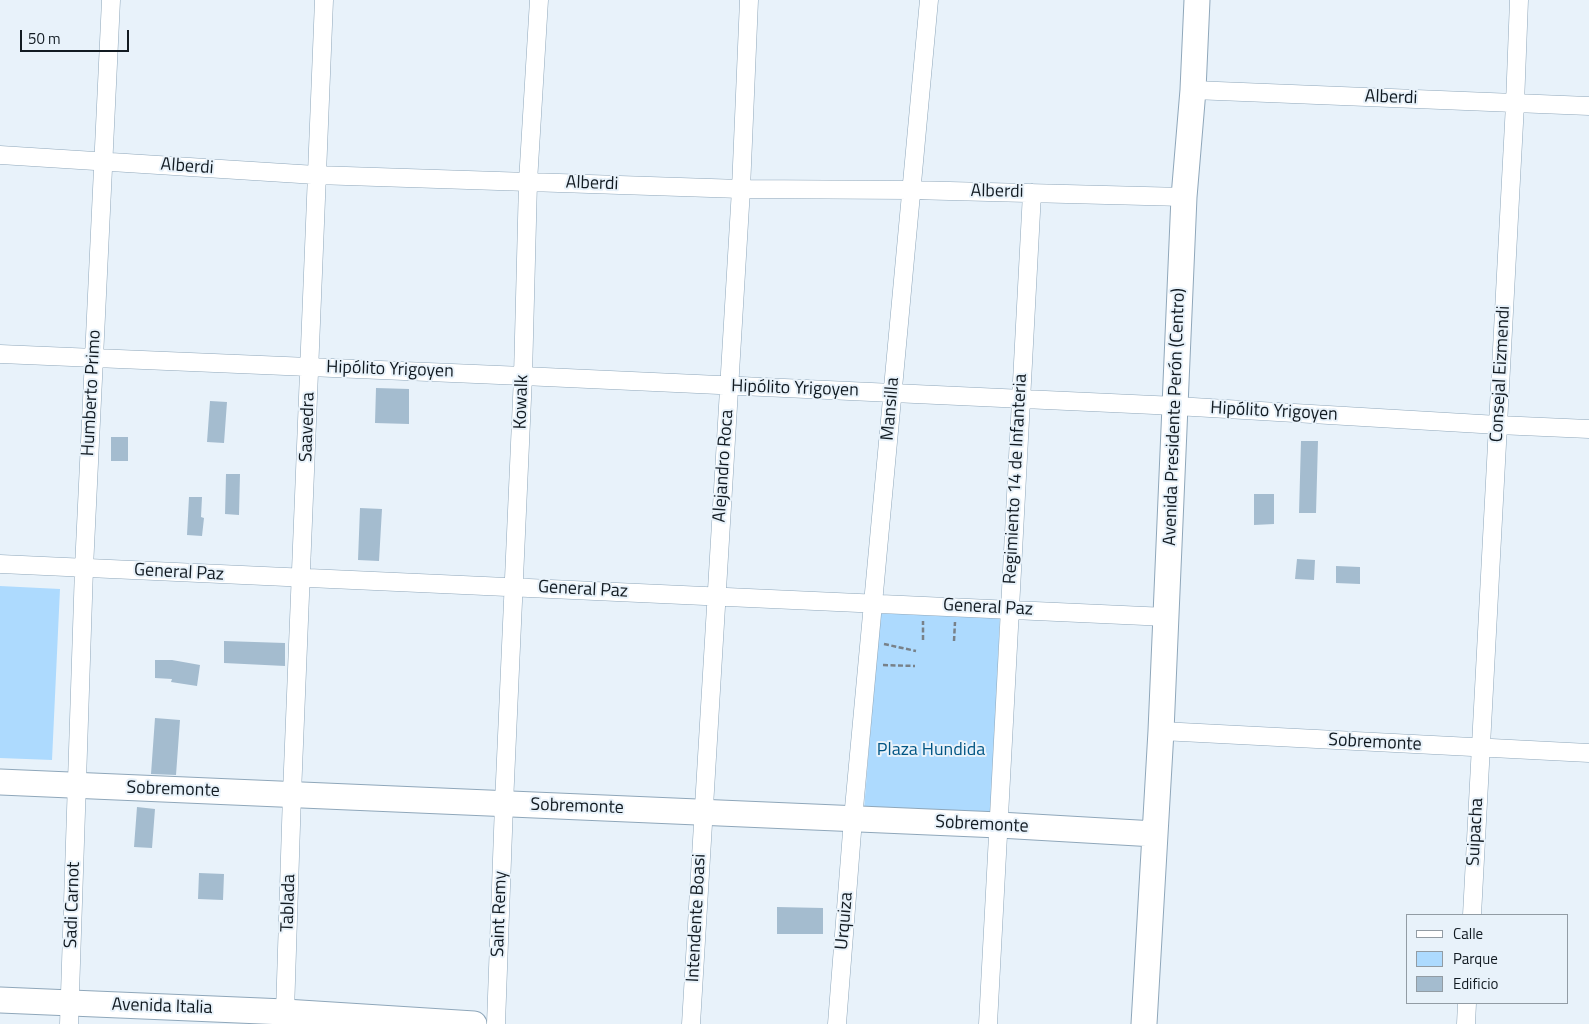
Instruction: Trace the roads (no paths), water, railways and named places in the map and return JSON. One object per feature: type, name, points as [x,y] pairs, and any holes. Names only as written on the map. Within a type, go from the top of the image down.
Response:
[{"type":"main road","name":"Avenida Presidente Perón (Centro)","points":[[1144,1024],[1167,617],[1184,197],[1193,90],[1197,0]]},
{"type":"main road","name":"Sobremonte","points":[[0,782],[999,825],[1155,834]]},
{"type":"main road","name":"Avenida Italia","points":[[0,1000],[69,1014],[285,1012],[474,1024]]},
{"type":"street","name":"Humberto Primo","points":[[77,786],[93,358],[111,0]]},
{"type":"street","name":"Saavedra","points":[[292,794],[324,0]]},
{"type":"street","name":"Kowalk","points":[[504,804],[523,376],[528,182],[539,0]]},
{"type":"street","name":"Alejandro Roca","points":[[703,812],[741,189],[749,0]]},
{"type":"street","name":"Mansilla","points":[[853,819],[929,0]]},
{"type":"street","name":"Consejal Eizmendi","points":[[1481,748],[1519,0]]},
{"type":"street","name":"Alberdi","points":[[1193,90],[1589,106]]},
{"type":"street","name":"Alberdi","points":[[0,155],[316,175],[741,189],[910,190],[1184,197]]},
{"type":"street","name":"Regimiento 14 de Infanteria","points":[[988,1024],[1008,609],[1032,193]]},
{"type":"street","name":"Hipólito Yrigoyen","points":[[0,354],[1176,406],[1589,429]]},
{"type":"street","name":"General Paz","points":[[0,564],[1167,617]]},
{"type":"street","name":"Sobremonte","points":[[1161,731],[1589,753]]},
{"type":"street","name":"Suipacha","points":[[1472,914],[1481,748]]},
{"type":"street","name":"Sadi Carnot","points":[[69,1014],[77,786]]},
{"type":"street","name":"Tablada","points":[[285,1012],[292,794]]},
{"type":"street","name":"Saint Remy","points":[[496,1024],[504,804]]},
{"type":"street","name":"Intendente Boasi","points":[[690,1024],[703,812]]},
{"type":"street","name":"Urquiza","points":[[837,1024],[853,819]]},
{"type":"street","points":[[1466,1024],[1467,1004]]},
{"type":"park label","name":"Plaza Hundida","points":[[931,751]]}]
